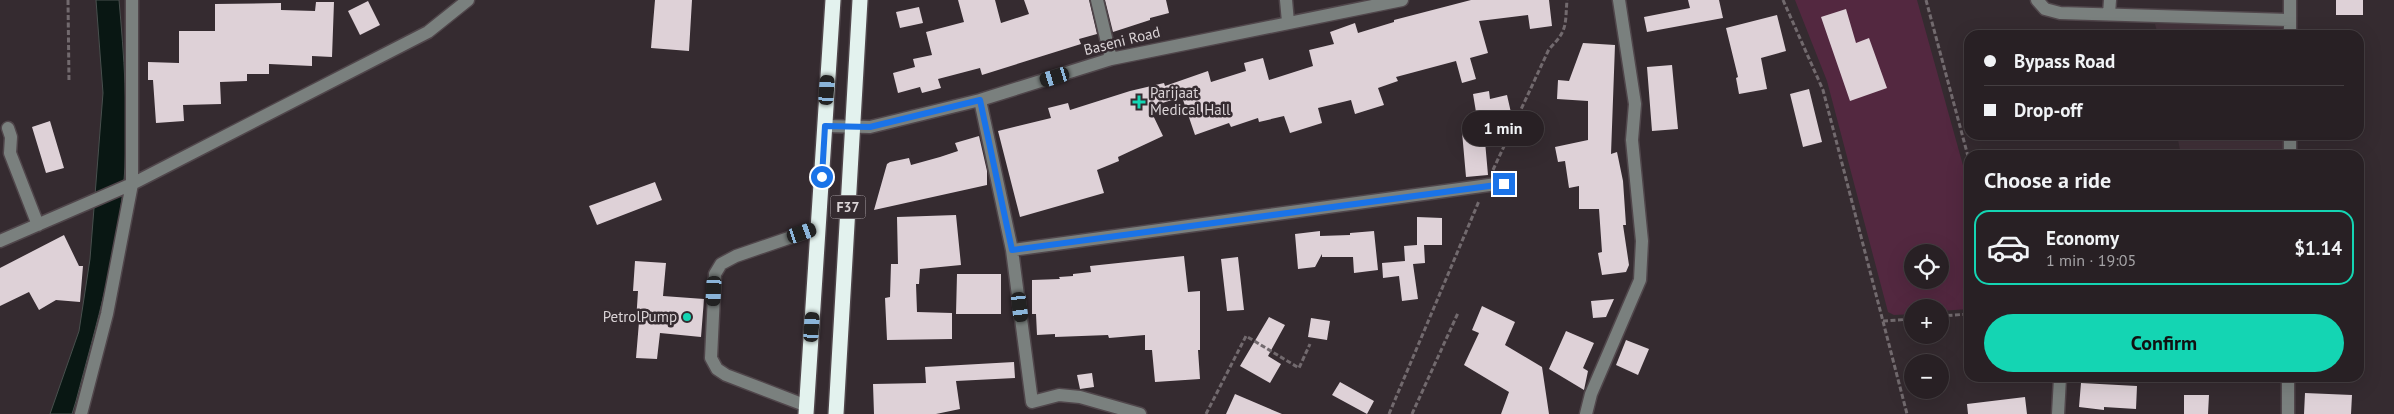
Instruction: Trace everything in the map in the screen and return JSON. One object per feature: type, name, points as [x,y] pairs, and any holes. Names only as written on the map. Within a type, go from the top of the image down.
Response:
[{"type":"highway","name":"F37","points":[[807,410],[833,0]]},
{"type":"highway","name":"F37","points":[[836,414],[860,0]]},
{"type":"street","points":[[81,414],[107,314],[132,184],[132,0]]},
{"type":"street","points":[[0,241],[132,184],[428,32],[468,0]]},
{"type":"street","points":[[1097,0],[1111,59]]},
{"type":"street","points":[[1286,0],[1288,22]]},
{"type":"street","name":"Baseni Road","points":[[825,126],[870,127],[980,100],[1111,59],[1402,0]]},
{"type":"street","points":[[1586,414],[1591,394],[1640,280],[1642,242],[1632,140],[1635,104],[1619,0]]},
{"type":"street","points":[[2036,0],[2046,9],[2060,13],[2290,20]]},
{"type":"street","points":[[2109,14],[2110,0]]},
{"type":"street","points":[[2290,0],[2290,30]]},
{"type":"street","points":[[980,100],[1012,250],[1032,402],[1059,395],[1080,397],[1140,414]]},
{"type":"street","points":[[8,128],[12,137],[10,153],[38,225]]},
{"type":"street","points":[[1012,250],[1504,184]]},
{"type":"street","points":[[807,410],[726,375],[717,369],[711,358],[715,274],[721,264],[736,256],[818,228]]},
{"type":"street","points":[[2058,414],[2060,382]]},
{"type":"street","points":[[2288,382],[2288,414]]},
{"type":"path","points":[[68,0],[69,82]]},
{"type":"path","points":[[1389,414],[1486,186],[1549,49],[1563,36],[1566,24],[1567,0]]},
{"type":"path","points":[[1783,0],[1823,90],[1907,414]]},
{"type":"path","points":[[1926,0],[1966,150]]},
{"type":"path","points":[[1412,414],[1458,313]]},
{"type":"path","points":[[1949,315],[1964,314]]},
{"type":"path","points":[[1883,321],[1904,320]]},
{"type":"path","points":[[1206,414],[1246,336],[1300,368],[1310,344]]},
{"type":"shaded area","points":[[96,0],[119,0],[126,104],[126,146],[122,197],[113,256],[72,414],[50,414],[79,331],[90,259],[103,93]]},
{"type":"shaded area","points":[[1795,0],[1917,0],[1964,169],[1964,309],[1949,310],[1949,299],[1904,299],[1904,314],[1894,315],[1888,312],[1827,81]]},
{"type":"shaded area","points":[[2282,21],[2282,30],[2157,30],[2155,24]]},
{"type":"shaded area","points":[[2178,140],[2284,140],[2284,150],[2180,150]]},
{"type":"building","points":[[655,0],[692,0],[689,51],[651,48]]},
{"type":"building","points":[[958,0],[995,0],[1001,23],[1029,14],[1024,0],[1089,0],[1097,34],[1079,39],[1081,44],[982,75],[980,68],[938,79],[941,88],[922,93],[920,87],[898,93],[893,73],[915,67],[913,59],[932,55],[926,32],[964,22]]},
{"type":"building","points":[[1105,0],[1166,0],[1169,13],[1113,32]]},
{"type":"building","points":[[1471,0],[1549,0],[1552,26],[1530,29],[1528,15],[1479,21],[1488,53],[1470,58],[1476,79],[1462,83],[1456,61],[1396,77],[1398,81],[1378,88],[1384,105],[1355,114],[1351,100],[1318,108],[1322,123],[1290,133],[1284,116],[1259,122],[1258,118],[1231,127],[1229,123],[1195,135],[1182,97],[1149,107],[1163,136],[1118,157],[1119,161],[1097,170],[1104,193],[1020,217],[998,131],[1051,118],[1048,108],[1068,103],[1070,110],[1130,91],[1164,83],[1165,86],[1208,71],[1211,82],[1246,71],[1244,63],[1263,58],[1269,80],[1313,66],[1309,50],[1334,44],[1330,32],[1355,23],[1358,33],[1394,22],[1394,20]]},
{"type":"building","points":[[1688,0],[1719,0],[1723,18],[1647,32],[1644,17],[1690,8]]},
{"type":"building","points":[[2336,0],[2363,0],[2363,15],[2336,15]]},
{"type":"building","points":[[368,1],[380,25],[360,35],[348,11]]},
{"type":"building","points":[[316,2],[334,2],[332,57],[312,56],[312,66],[269,64],[269,74],[247,74],[247,81],[220,82],[221,104],[183,105],[184,121],[156,123],[153,80],[148,80],[148,62],[179,63],[179,31],[215,31],[215,4],[281,3],[281,10],[315,11]]},
{"type":"building","points":[[919,7],[923,23],[900,28],[896,12]]},
{"type":"building","points":[[1846,9],[1856,43],[1869,38],[1887,88],[1850,101],[1821,17]]},
{"type":"building","points":[[1777,15],[1786,51],[1761,58],[1767,89],[1739,94],[1736,78],[1738,77],[1726,28]]},
{"type":"building","points":[[1583,43],[1615,45],[1611,154],[1617,152],[1623,181],[1626,225],[1623,225],[1629,265],[1626,272],[1602,275],[1598,253],[1602,252],[1599,209],[1579,209],[1579,186],[1569,188],[1565,161],[1558,162],[1555,147],[1588,140],[1588,101],[1557,99],[1558,80],[1569,81]]},
{"type":"building","points":[[1672,65],[1678,129],[1652,131],[1647,67]]},
{"type":"building","points":[[1809,89],[1822,142],[1803,147],[1790,94]]},
{"type":"building","points":[[1489,91],[1490,99],[1507,95],[1512,117],[1478,124],[1473,94]]},
{"type":"building","points":[[50,121],[64,168],[46,173],[32,127]]},
{"type":"building","points":[[1484,130],[1488,175],[1466,177],[1462,132]]},
{"type":"building","points":[[979,136],[987,171],[987,185],[874,210],[887,164],[909,158],[911,165],[940,157],[958,151],[955,143]]},
{"type":"building","points":[[655,182],[662,200],[597,225],[589,206]]},
{"type":"building","points":[[956,215],[961,265],[920,269],[919,284],[916,284],[917,312],[952,313],[952,339],[887,340],[885,298],[890,297],[891,264],[898,264],[897,217]]},
{"type":"building","points":[[1417,217],[1442,218],[1442,245],[1424,245],[1425,263],[1413,264],[1418,299],[1402,301],[1399,276],[1383,278],[1382,263],[1405,261],[1404,246],[1417,245]]},
{"type":"building","points":[[1320,231],[1320,236],[1350,235],[1350,233],[1374,231],[1378,270],[1354,273],[1353,257],[1322,257],[1322,254],[1315,267],[1298,269],[1295,234]]},
{"type":"building","points":[[64,235],[79,266],[83,266],[80,302],[56,300],[39,310],[29,292],[0,306],[0,268]]},
{"type":"building","points":[[1184,256],[1188,292],[1200,291],[1200,350],[1198,350],[1200,379],[1155,382],[1152,350],[1145,350],[1145,335],[1109,338],[1108,335],[1055,337],[1055,334],[1037,335],[1036,314],[1032,314],[1032,280],[1060,279],[1059,277],[1091,272],[1090,266]]},
{"type":"building","points":[[1238,257],[1244,310],[1227,311],[1221,259]]},
{"type":"building","points":[[635,261],[666,263],[663,296],[704,299],[701,337],[660,333],[657,359],[636,358],[639,322],[636,322],[638,291],[633,291]]},
{"type":"building","points":[[957,274],[1001,274],[1001,314],[956,314]]},
{"type":"building","points":[[1614,299],[1606,317],[1593,318],[1591,301]]},
{"type":"building","points":[[1482,306],[1515,322],[1505,345],[1542,367],[1549,414],[1501,414],[1509,392],[1464,365],[1479,333],[1472,330]]},
{"type":"building","points":[[1269,317],[1285,325],[1268,356],[1281,364],[1270,383],[1240,366]]},
{"type":"building","points":[[1311,318],[1330,321],[1327,340],[1308,337]]},
{"type":"building","points":[[1566,331],[1594,343],[1583,368],[1588,371],[1584,390],[1549,369]]},
{"type":"building","points":[[1626,340],[1649,349],[1638,375],[1616,365]]},
{"type":"building","points":[[1014,362],[1015,378],[956,381],[960,409],[936,414],[874,414],[873,384],[926,383],[925,367]]},
{"type":"building","points":[[1092,373],[1094,387],[1080,389],[1077,375]]},
{"type":"building","points":[[1340,382],[1374,401],[1367,414],[1332,395]]},
{"type":"building","points":[[2081,383],[2137,386],[2136,409],[2104,407],[2104,410],[2079,407]]},
{"type":"building","points":[[2305,393],[2352,395],[2351,414],[2304,414]]},
{"type":"building","points":[[1235,394],[1282,414],[1226,414]]},
{"type":"building","points":[[2184,395],[2209,395],[2208,414],[2184,414]]},
{"type":"building","points":[[2025,397],[2027,414],[1968,414],[1967,404]]},
{"type":"place","name":"Parijaat Medical Hall","points":[[1139,102]]},
{"type":"place","name":"PetrolPump","points":[[687,317]]},
{"type":"route","points":[[822,177],[825,126],[870,127],[980,100],[1012,250],[1504,184]]}]
